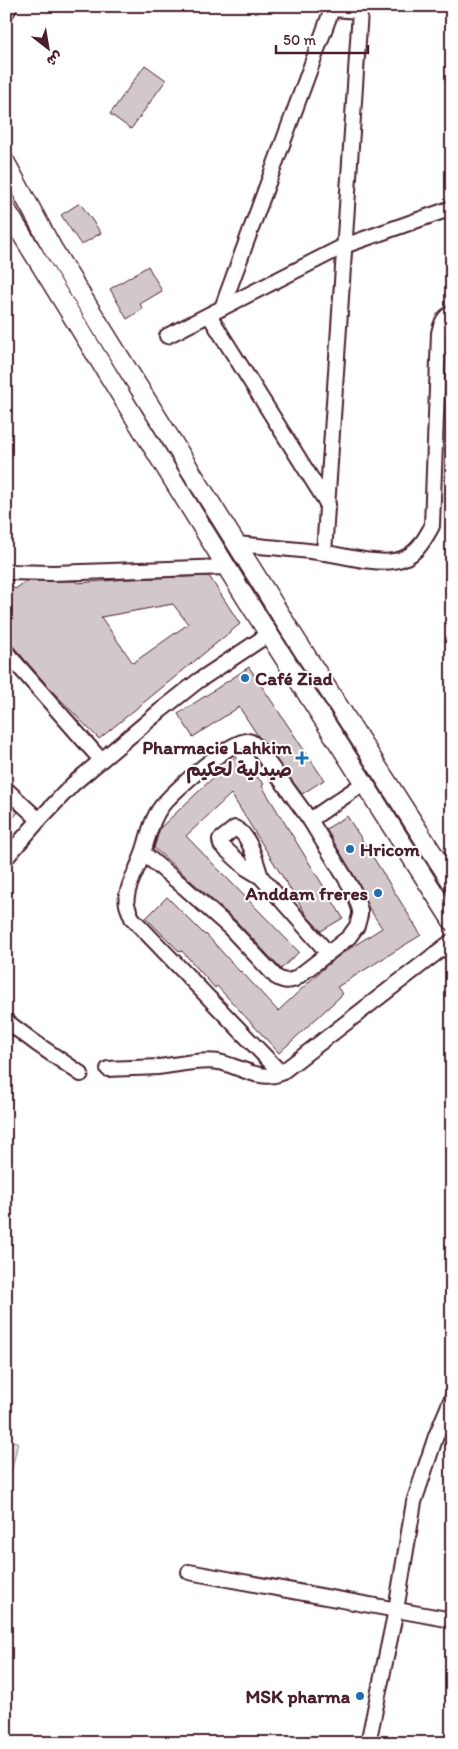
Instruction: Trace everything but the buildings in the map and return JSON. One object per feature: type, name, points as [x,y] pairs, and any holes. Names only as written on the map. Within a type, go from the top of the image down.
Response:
[{"type":"main road","points":[[6,163],[52,249],[452,883]]},
{"type":"main road","points":[[6,210],[269,634],[452,921]]},
{"type":"street","points":[[6,13],[10,6]]},
{"type":"street","points":[[222,308],[332,9],[360,11],[324,553]]},
{"type":"street","points":[[167,336],[344,246],[452,208],[452,221]]},
{"type":"street","points":[[237,544],[394,561],[410,555],[423,544],[432,526],[439,333],[441,324],[452,313]]},
{"type":"street","points":[[209,315],[328,505]]},
{"type":"street","points":[[6,572],[53,573],[227,567]]},
{"type":"street","points":[[6,858],[73,784],[101,760],[191,687],[269,634]]},
{"type":"street","points":[[6,652],[101,760]]},
{"type":"street","points":[[144,853],[230,928],[270,971],[282,981],[289,981],[295,979],[349,937],[357,926],[360,910],[354,892],[310,820],[257,747],[252,742],[246,740],[215,758],[187,780],[161,807],[154,820],[144,853],[127,895],[127,906],[132,918],[281,1073]]},
{"type":"street","points":[[310,820],[364,783]]},
{"type":"street","points":[[6,788],[39,820]]},
{"type":"street","points":[[261,877],[328,953]]},
{"type":"street","points":[[108,1069],[220,1062],[262,1076],[275,1076],[452,941]]},
{"type":"street","points":[[6,1021],[36,1044],[82,1074]]},
{"type":"street","points":[[368,1743],[396,1610],[414,1502],[436,1436],[449,1413],[452,1398]]},
{"type":"street","points":[[188,1572],[452,1620]]},
{"type":"shaded area","points":[[6,1440],[18,1442],[6,1496]]},
{"type":"place","name":"Café Ziad","points":[[245,678]]},
{"type":"place","name":"Pharmacie Lahkim صيدلية لحكيم","points":[[302,758]]},
{"type":"place","name":"Hricom","points":[[350,849]]},
{"type":"place","name":"Anddam freres","points":[[378,893]]},
{"type":"place","name":"MSK pharma","points":[[360,1696]]}]
